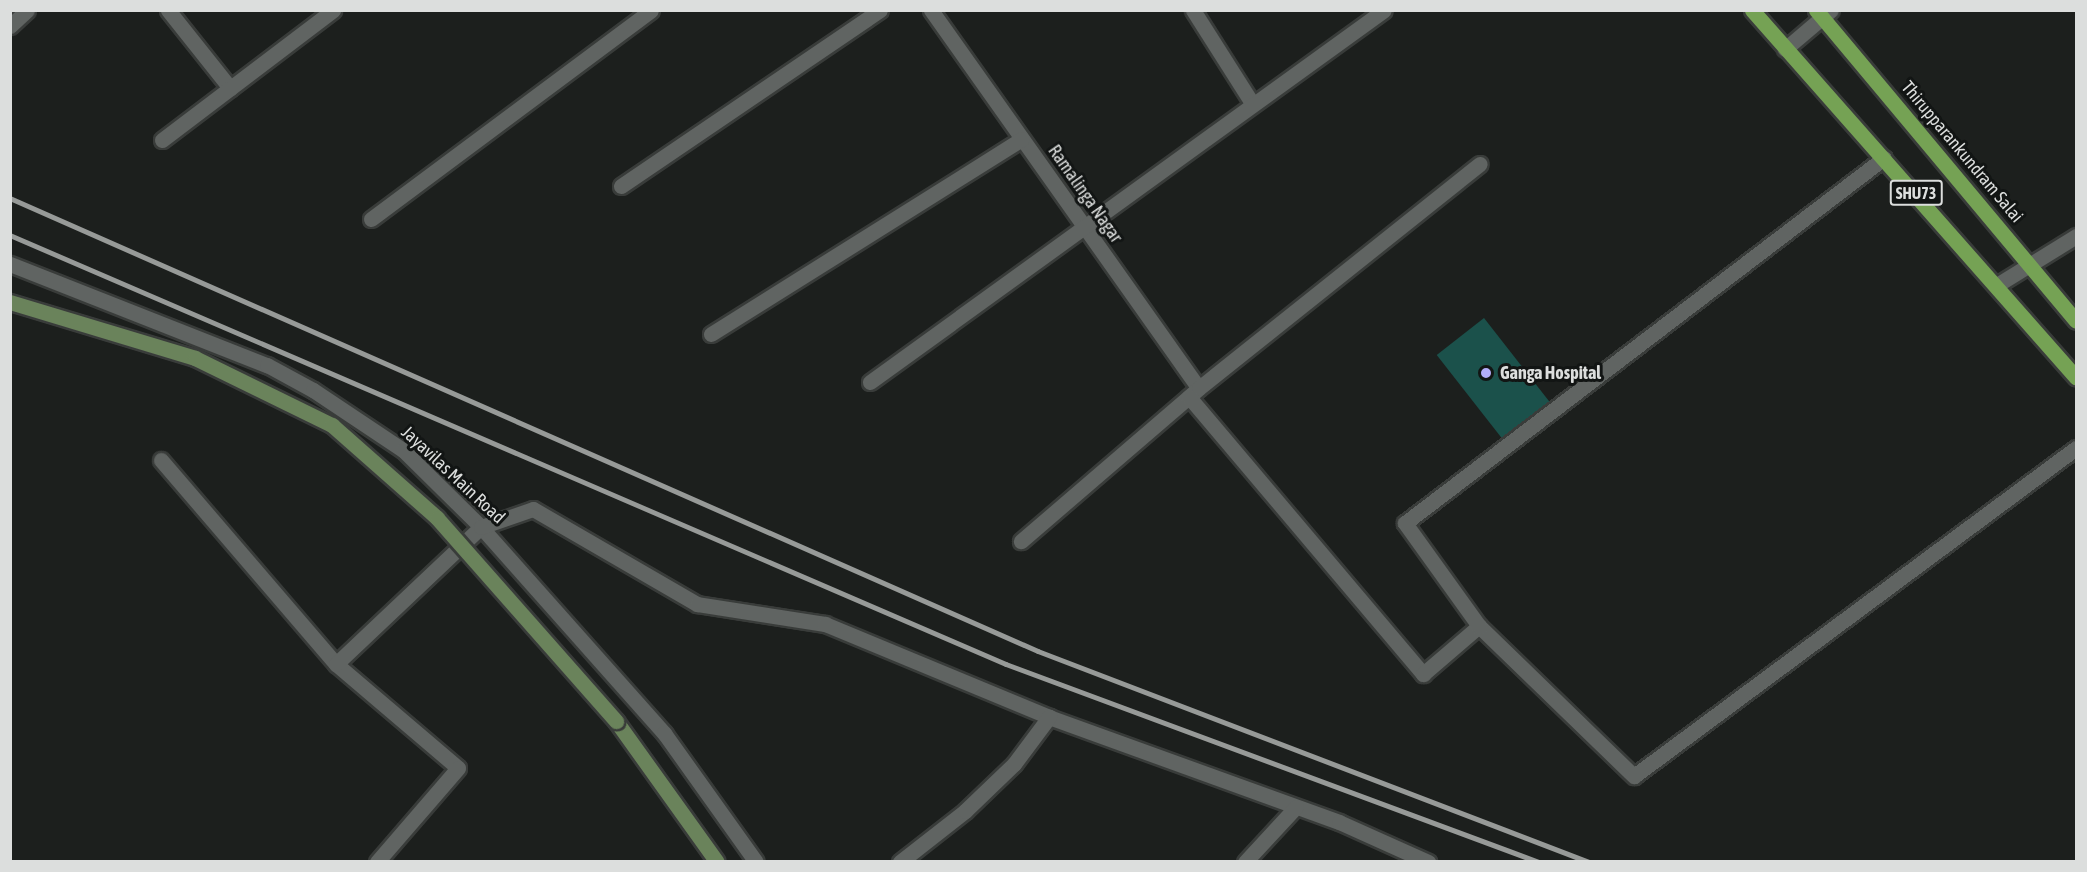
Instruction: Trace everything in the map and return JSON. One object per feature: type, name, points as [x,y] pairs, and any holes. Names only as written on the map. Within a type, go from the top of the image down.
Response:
[{"type":"main road","name":"SHU73","points":[[1752,10],[2076,377]]},
{"type":"main road","name":"Thirupparankundram Salai","points":[[1823,13],[2076,321]]},
{"type":"street","points":[[10,26],[27,10]]},
{"type":"street","points":[[168,10],[230,88]]},
{"type":"street","points":[[162,140],[333,10]]},
{"type":"street","points":[[371,219],[651,10]]},
{"type":"street","points":[[621,186],[880,10]]},
{"type":"street","name":"Ramalinga Nagar","points":[[931,10],[1084,226],[1194,392],[1423,674],[1479,626]]},
{"type":"street","points":[[1193,10],[1252,103]]},
{"type":"street","points":[[870,382],[1252,103],[1384,10]]},
{"type":"street","points":[[1785,49],[1823,13]]},
{"type":"street","points":[[711,334],[1022,139]]},
{"type":"street","points":[[1884,158],[1405,523],[1479,626],[1634,776],[2076,448]]},
{"type":"street","points":[[1021,541],[1194,392],[1480,164]]},
{"type":"street","points":[[1997,285],[2076,236]]},
{"type":"street","name":"Jayavilas Main Road","points":[[10,264],[267,365],[313,390],[403,450],[481,527],[664,734],[756,861]]},
{"type":"street","points":[[10,302],[195,358],[332,425],[437,518],[616,721],[717,861]]},
{"type":"street","points":[[161,460],[336,664],[458,768],[377,861]]},
{"type":"street","points":[[336,664],[481,527],[533,509],[697,604],[825,624],[1049,717],[1296,807],[1428,861]]},
{"type":"street","points":[[900,861],[965,811],[1014,764],[1049,717]]},
{"type":"street","points":[[1245,861],[1296,807]]},
{"type":"building","points":[[1484,318],[1550,403],[1503,440],[1437,355]]},
{"type":"railway","points":[[10,198],[1038,651],[1589,862]]},
{"type":"railway","points":[[10,235],[1006,664],[1539,862]]},
{"type":"place","name":"Ganga Hospital","points":[[1486,373]]}]
